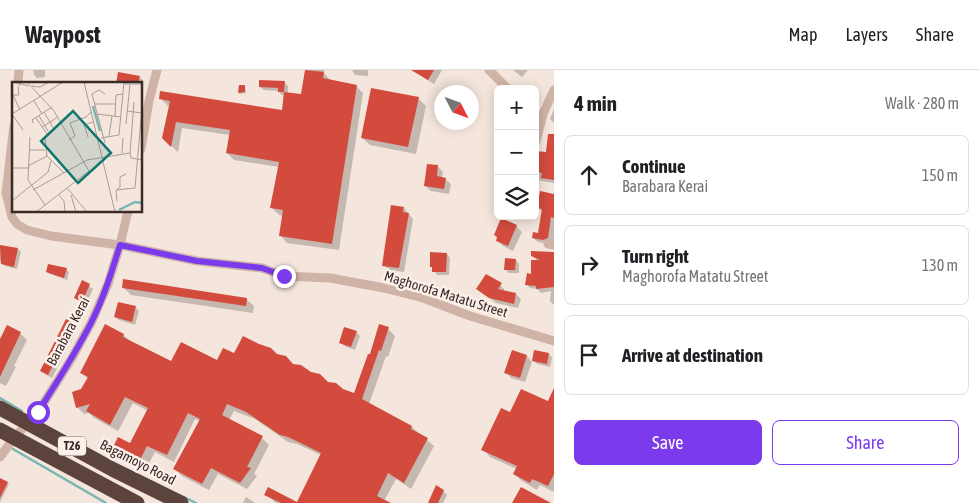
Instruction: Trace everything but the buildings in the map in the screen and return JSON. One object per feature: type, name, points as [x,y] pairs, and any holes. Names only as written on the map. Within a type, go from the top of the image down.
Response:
[{"type":"highway","name":"Bagamoyo Road","points":[[0,408],[181,503]]},
{"type":"highway","name":"T26","points":[[0,430],[137,503]]},
{"type":"street","points":[[142,143],[157,70]]},
{"type":"street","points":[[489,70],[504,85]]},
{"type":"street","points":[[539,111],[554,90]]},
{"type":"street","name":"Maghorofa Matatu Street","points":[[12,142],[6,193],[12,217],[17,224],[27,230],[51,236],[120,245],[197,261],[262,268],[284,276],[330,278],[384,288],[423,298],[470,316],[554,341]]},
{"type":"street","name":"Barabara Kerai","points":[[0,457],[14,438],[38,412],[72,358],[92,321],[108,284],[128,212]]},
{"type":"waterway","points":[[0,398],[22,411]]},
{"type":"waterway","points":[[13,449],[106,503]]},
{"type":"waterway","points":[[184,497],[196,503]]},
{"type":"route","points":[[38,412],[72,358],[92,321],[108,284],[120,245],[197,261],[262,268],[284,276]]}]
